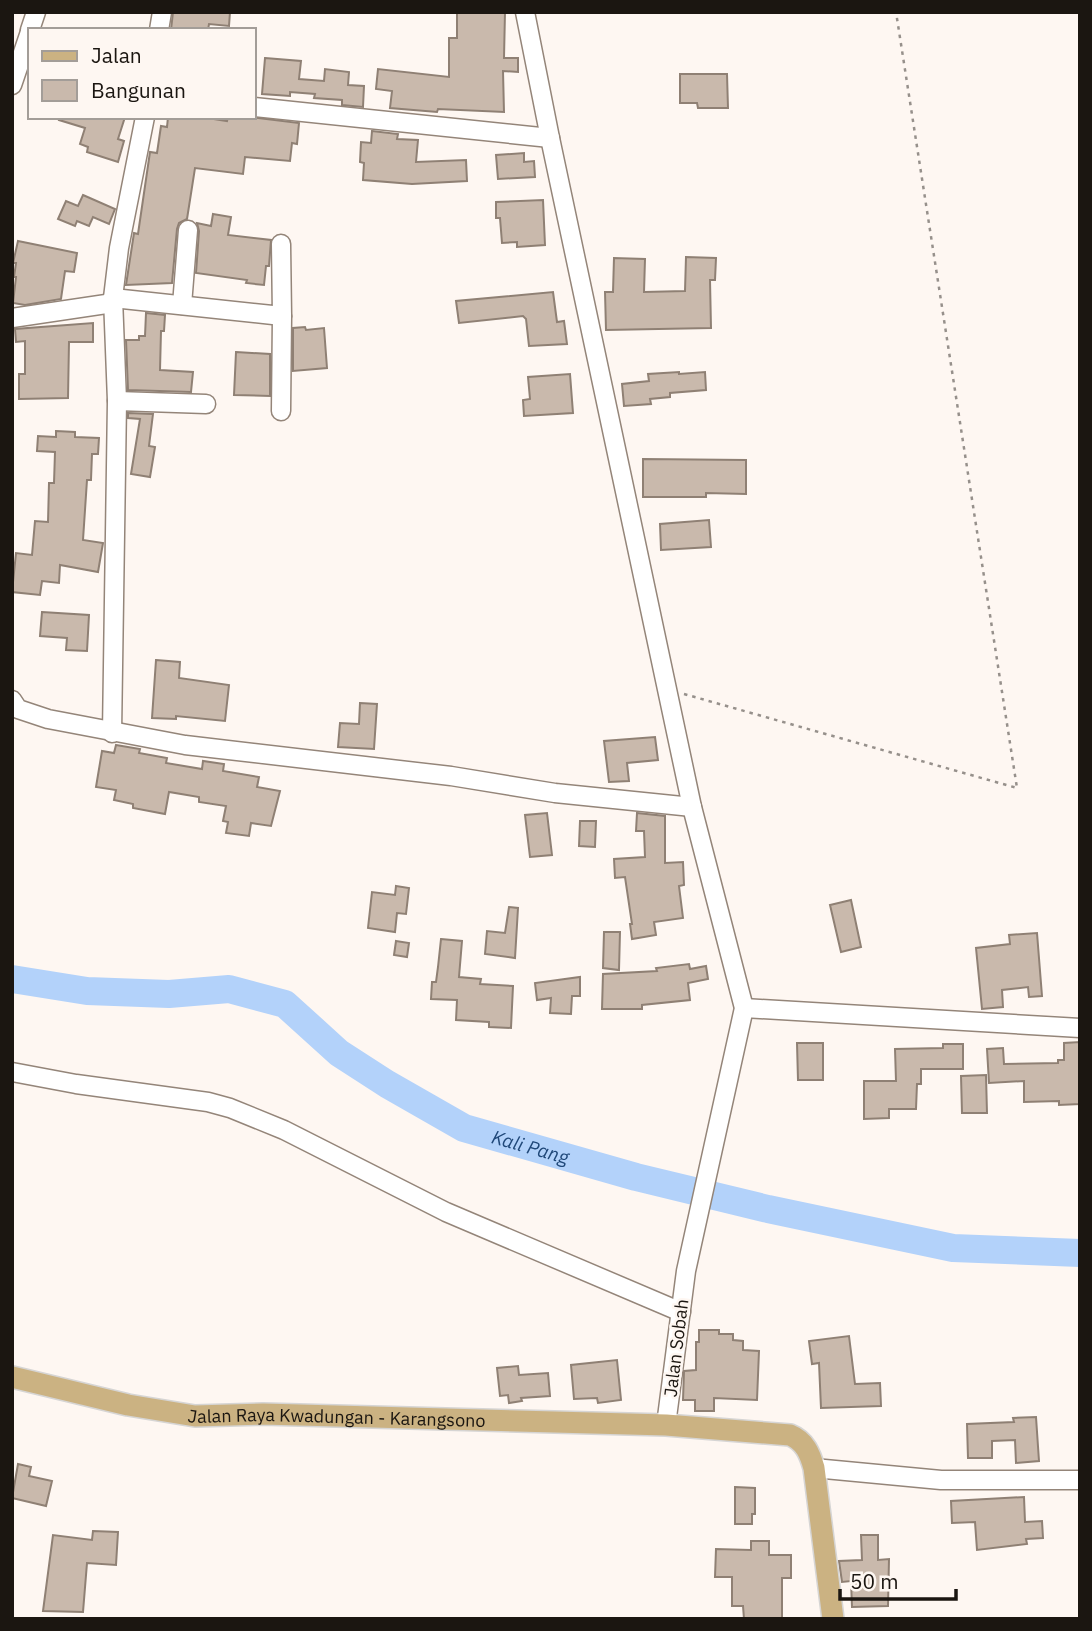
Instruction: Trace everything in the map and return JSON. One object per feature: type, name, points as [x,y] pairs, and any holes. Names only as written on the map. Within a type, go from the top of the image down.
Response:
[{"type":"main road","name":"Jalan Raya Kwadungan - Karangsono","points":[[12,1377],[128,1405],[195,1416],[263,1414],[666,1425],[777,1432],[796,1437],[806,1446],[814,1468]]},
{"type":"main road","points":[[814,1468],[833,1619]]},
{"type":"street","points":[[525,12],[692,807],[744,1008],[1080,1028]]},
{"type":"street","points":[[12,85],[28,37]]},
{"type":"street","points":[[256,108],[310,122],[550,138]]},
{"type":"street","points":[[112,733],[117,401],[113,301],[119,248],[145,119]]},
{"type":"street","points":[[182,305],[188,230]]},
{"type":"street","points":[[281,244],[281,411]]},
{"type":"street","points":[[12,318],[113,301],[182,305],[282,316]]},
{"type":"street","points":[[117,401],[206,404]]},
{"type":"street","points":[[12,700],[18,709],[26,713],[112,733],[185,745],[451,776],[555,793],[692,807]]},
{"type":"street","name":"Jalan Sobah","points":[[666,1425],[686,1271],[744,1008]]},
{"type":"street","points":[[12,1072],[76,1084],[208,1102],[230,1108],[284,1130],[446,1212],[681,1312]]},
{"type":"street","points":[[814,1468],[942,1480],[1080,1479]]},
{"type":"path","points":[[667,689],[1017,788],[896,12]]},
{"type":"building","points":[[173,12],[230,12],[229,26],[209,24],[208,28],[171,28]]},
{"type":"building","points":[[457,12],[505,12],[504,58],[518,58],[518,72],[503,71],[504,112],[438,109],[437,112],[390,108],[392,91],[376,89],[378,69],[449,77],[449,38],[457,38]]},
{"type":"building","points":[[265,58],[301,61],[299,79],[324,81],[325,69],[349,72],[348,85],[364,86],[363,107],[342,105],[342,100],[314,98],[315,94],[262,94]]},
{"type":"building","points":[[680,74],[727,74],[728,108],[698,108],[697,103],[680,103]]},
{"type":"building","points":[[256,118],[299,123],[297,144],[292,143],[290,161],[245,157],[243,174],[195,168],[187,219],[179,223],[177,229],[172,283],[126,285],[134,233],[138,234],[150,152],[157,153],[161,126],[167,127],[168,119],[227,121]]},
{"type":"building","points":[[124,119],[118,139],[124,141],[118,162],[87,152],[88,147],[80,144],[85,128],[59,120]]},
{"type":"building","points":[[372,131],[398,134],[397,139],[418,140],[416,162],[466,160],[467,181],[412,184],[363,180],[361,142],[371,143]]},
{"type":"building","points":[[524,153],[524,162],[534,161],[535,177],[498,179],[496,155]]},
{"type":"building","points":[[83,195],[115,209],[109,224],[93,217],[89,226],[77,221],[75,226],[58,219],[66,201],[78,206]]},
{"type":"building","points":[[543,200],[545,245],[517,247],[517,242],[502,243],[500,218],[496,218],[496,202]]},
{"type":"building","points":[[213,214],[231,217],[228,235],[271,240],[264,285],[196,273],[199,231],[197,223],[211,226]]},
{"type":"building","points":[[18,241],[77,253],[74,272],[65,271],[61,299],[25,305],[13,303],[16,263],[13,263]]},
{"type":"building","points":[[686,257],[716,258],[715,280],[710,280],[711,328],[606,330],[605,292],[613,292],[614,258],[645,259],[644,292],[685,291]]},
{"type":"building","points":[[553,292],[557,322],[564,321],[567,344],[529,346],[526,319],[523,316],[459,323],[456,301]]},
{"type":"building","points":[[146,313],[165,315],[164,331],[161,331],[160,370],[193,372],[191,392],[128,390],[126,340],[139,340],[139,336],[145,336]]},
{"type":"building","points":[[93,323],[93,342],[69,342],[68,398],[19,399],[19,374],[25,374],[25,341],[16,342],[15,329]]},
{"type":"building","points":[[305,327],[306,330],[324,328],[327,368],[293,371],[293,328]]},
{"type":"building","points":[[236,352],[270,354],[270,396],[234,395]]},
{"type":"building","points":[[705,372],[706,390],[670,393],[670,397],[650,399],[651,404],[624,406],[622,384],[649,381],[648,374]]},
{"type":"building","points":[[570,374],[573,413],[524,416],[523,400],[530,399],[528,377]]},
{"type":"building","points":[[128,413],[153,414],[149,446],[155,447],[150,477],[131,474],[140,419],[128,418]]},
{"type":"building","points":[[56,431],[75,432],[75,437],[99,438],[98,454],[92,454],[91,480],[87,480],[83,540],[103,543],[98,572],[60,565],[59,583],[42,581],[40,595],[12,592],[16,553],[32,555],[35,521],[48,522],[49,483],[54,483],[55,452],[37,451],[38,436],[56,437]]},
{"type":"building","points":[[643,459],[746,460],[746,494],[706,493],[706,497],[643,497]]},
{"type":"building","points":[[709,520],[711,547],[661,550],[660,524]]},
{"type":"building","points":[[42,612],[89,615],[87,651],[66,650],[67,638],[40,636]]},
{"type":"building","points":[[156,660],[180,662],[179,678],[229,685],[225,721],[176,716],[176,719],[152,718]]},
{"type":"building","points":[[360,703],[377,704],[374,749],[338,747],[340,723],[359,724]]},
{"type":"building","points":[[655,737],[658,760],[627,763],[629,781],[609,782],[604,741]]},
{"type":"building","points":[[116,745],[167,758],[166,763],[202,769],[203,761],[224,764],[223,771],[259,777],[257,787],[280,791],[271,826],[251,823],[249,836],[226,833],[228,822],[223,821],[226,806],[199,802],[199,797],[169,792],[165,814],[133,808],[133,804],[114,800],[116,790],[96,787],[102,751],[114,753]]},
{"type":"building","points":[[547,813],[552,855],[530,857],[525,815]]},
{"type":"building","points":[[637,813],[665,816],[665,863],[683,862],[684,885],[679,886],[683,918],[654,922],[656,935],[632,939],[625,877],[615,878],[614,859],[645,857],[644,831],[636,831]]},
{"type":"building","points":[[580,821],[596,821],[595,847],[579,846]]},
{"type":"building","points":[[396,886],[409,888],[406,914],[397,913],[395,932],[368,928],[372,892],[395,895]]},
{"type":"building","points":[[851,900],[861,947],[841,952],[830,905]]},
{"type":"building","points":[[509,907],[518,908],[515,958],[485,954],[487,931],[505,933]]},
{"type":"building","points":[[604,932],[620,932],[619,970],[603,968]]},
{"type":"building","points":[[1037,933],[1042,996],[1029,997],[1028,987],[1002,990],[1003,1007],[982,1009],[976,948],[1010,944],[1009,935]]},
{"type":"building","points":[[441,939],[462,941],[459,977],[481,979],[480,984],[513,986],[511,1028],[489,1027],[489,1022],[456,1020],[457,1000],[431,999],[432,982],[436,982]]},
{"type":"building","points":[[396,941],[409,943],[407,957],[394,955]]},
{"type":"building","points":[[689,964],[690,969],[706,966],[708,979],[688,983],[690,1000],[642,1005],[642,1009],[602,1009],[603,974],[657,971],[656,968]]},
{"type":"building","points":[[580,977],[580,996],[572,996],[571,1014],[550,1013],[551,998],[537,1000],[535,983]]},
{"type":"building","points":[[1080,1042],[1080,1104],[1059,1105],[1059,1101],[1024,1102],[1024,1081],[989,1083],[987,1049],[1003,1048],[1004,1064],[1058,1063],[1058,1060],[1064,1060],[1064,1043]]},
{"type":"building","points":[[797,1043],[823,1043],[823,1080],[798,1080]]},
{"type":"building","points":[[943,1044],[963,1044],[963,1069],[921,1069],[921,1084],[917,1084],[916,1109],[889,1109],[889,1118],[864,1119],[864,1081],[896,1081],[895,1049],[943,1048]]},
{"type":"building","points":[[986,1075],[987,1113],[962,1113],[961,1076]]},
{"type":"building","points":[[699,1330],[719,1330],[719,1334],[733,1334],[733,1340],[743,1341],[743,1350],[759,1351],[757,1400],[714,1398],[714,1411],[695,1411],[695,1400],[683,1400],[684,1371],[696,1370]]},
{"type":"building","points":[[849,1336],[855,1384],[880,1383],[881,1406],[821,1408],[819,1363],[812,1364],[809,1341]]},
{"type":"building","points":[[617,1360],[621,1400],[598,1403],[597,1398],[574,1399],[571,1365]]},
{"type":"building","points":[[518,1366],[519,1375],[548,1373],[550,1396],[521,1398],[522,1401],[509,1403],[508,1395],[500,1396],[497,1368]]},
{"type":"building","points":[[1036,1417],[1039,1461],[1016,1463],[1015,1440],[992,1441],[992,1458],[968,1458],[967,1424],[1014,1422],[1013,1418]]},
{"type":"building","points":[[18,1464],[31,1467],[29,1476],[52,1481],[46,1506],[12,1498]]},
{"type":"building","points":[[735,1487],[755,1488],[755,1514],[752,1514],[752,1524],[735,1524]]},
{"type":"building","points":[[1024,1497],[1025,1522],[1042,1521],[1043,1538],[1026,1539],[1027,1544],[977,1550],[975,1522],[952,1523],[951,1501]]},
{"type":"building","points":[[93,1531],[118,1532],[116,1565],[87,1563],[83,1612],[43,1611],[53,1535],[92,1540]]},
{"type":"building","points":[[861,1535],[878,1535],[878,1560],[889,1559],[888,1606],[852,1607],[851,1581],[842,1582],[839,1561],[862,1560]]},
{"type":"building","points":[[751,1541],[769,1541],[769,1555],[791,1555],[791,1578],[782,1578],[782,1619],[744,1619],[743,1606],[732,1606],[732,1577],[715,1577],[716,1549],[751,1550]]},
{"type":"waterway","name":"Kali Pang","points":[[12,979],[87,991],[169,994],[229,989],[285,1004],[339,1053],[464,1128],[636,1177],[768,1209],[953,1248],[1080,1253]]}]
